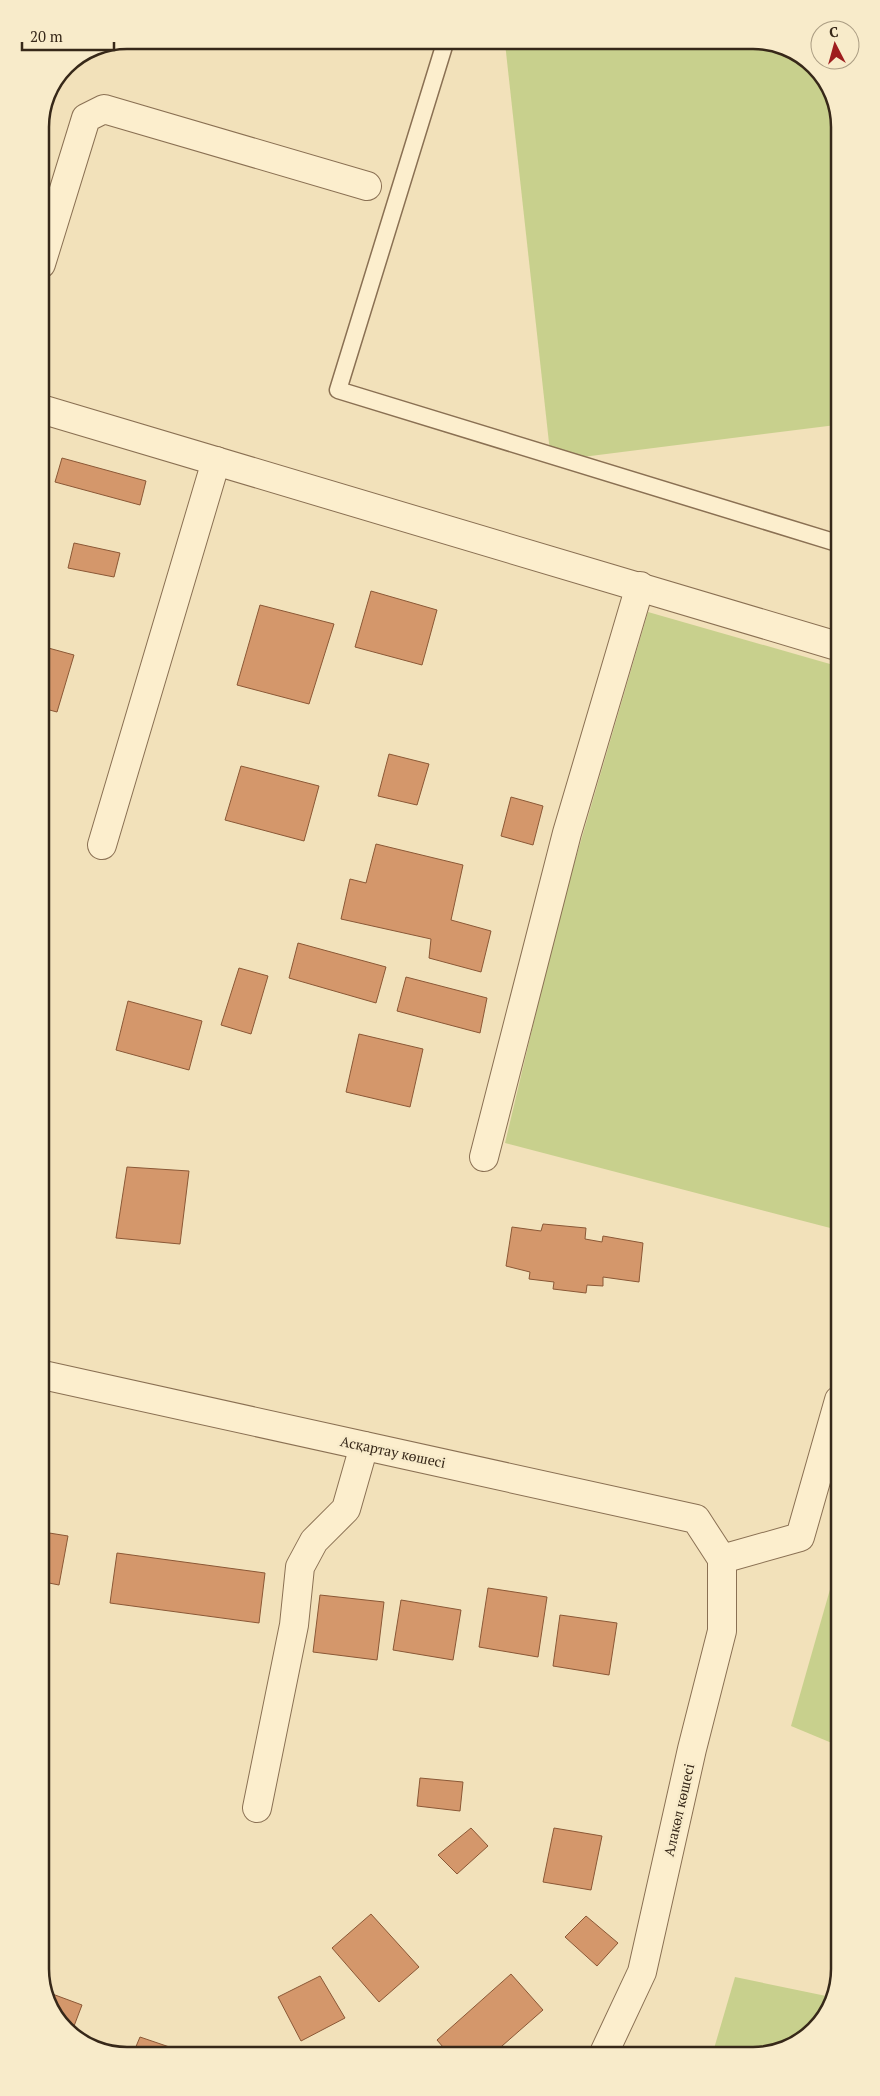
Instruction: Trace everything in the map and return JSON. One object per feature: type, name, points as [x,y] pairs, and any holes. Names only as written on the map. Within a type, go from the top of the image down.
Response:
[{"type":"street","points":[[49,235],[86,118],[104,109],[367,186]]},
{"type":"street","points":[[49,411],[831,644]]},
{"type":"street","points":[[102,845],[216,461]]},
{"type":"street","points":[[484,1157],[566,833],[640,586]]},
{"type":"street","name":"Асқартау көшесі","points":[[49,1376],[696,1519],[722,1559]]},
{"type":"street","points":[[722,1559],[800,1537],[831,1428]]},
{"type":"street","points":[[257,1808],[294,1625],[300,1567],[314,1541],[346,1509],[364,1446]]},
{"type":"street","name":"Алакөл көшесі","points":[[607,2047],[642,1972],[692,1749],[722,1631],[722,1559]]},
{"type":"lane","points":[[443,49],[338,390],[831,541]]},
{"type":"green space","points":[[506,49],[758,49],[768,50],[788,57],[801,65],[815,79],[823,92],[831,117],[831,426],[551,461]]},
{"type":"green space","points":[[648,612],[831,664],[831,1228],[505,1143],[560,912]]},
{"type":"green space","points":[[831,1586],[831,1743],[791,1726]]},
{"type":"green space","points":[[735,1977],[826,1996],[815,2017],[801,2031],[788,2039],[763,2047],[714,2047]]},
{"type":"building","points":[[62,458],[146,481],[140,505],[55,482]]},
{"type":"building","points":[[74,543],[120,553],[114,577],[68,568]]},
{"type":"building","points":[[371,591],[437,610],[422,665],[355,647]]},
{"type":"building","points":[[260,605],[334,624],[309,704],[237,685]]},
{"type":"building","points":[[49,648],[74,655],[57,712],[49,710]]},
{"type":"building","points":[[389,754],[429,764],[417,805],[378,796]]},
{"type":"building","points":[[241,766],[319,786],[304,841],[225,820]]},
{"type":"building","points":[[511,797],[543,806],[533,845],[501,836]]},
{"type":"building","points":[[376,844],[463,865],[451,920],[491,931],[481,972],[429,958],[431,939],[341,919],[350,879],[366,883]]},
{"type":"building","points":[[298,943],[386,967],[376,1003],[289,978]]},
{"type":"building","points":[[239,968],[268,976],[251,1034],[221,1025]]},
{"type":"building","points":[[406,977],[487,998],[480,1033],[397,1011]]},
{"type":"building","points":[[128,1001],[202,1021],[189,1070],[116,1050]]},
{"type":"building","points":[[359,1034],[423,1049],[410,1107],[346,1092]]},
{"type":"building","points":[[127,1167],[189,1171],[180,1244],[116,1238]]},
{"type":"building","points":[[543,1224],[586,1228],[585,1239],[602,1242],[603,1236],[643,1243],[639,1282],[603,1277],[603,1286],[587,1285],[586,1293],[553,1289],[554,1282],[529,1279],[530,1272],[506,1266],[512,1227],[541,1231]]},
{"type":"building","points":[[49,1533],[68,1536],[59,1585],[49,1583]]},
{"type":"building","points":[[117,1553],[265,1573],[259,1623],[110,1603]]},
{"type":"building","points":[[488,1588],[547,1597],[538,1657],[479,1647]]},
{"type":"building","points":[[320,1595],[384,1602],[377,1660],[313,1652]]},
{"type":"building","points":[[401,1600],[461,1610],[453,1660],[393,1650]]},
{"type":"building","points":[[560,1615],[617,1623],[609,1675],[553,1666]]},
{"type":"building","points":[[420,1778],[463,1782],[460,1811],[417,1806]]},
{"type":"building","points":[[471,1828],[488,1846],[457,1874],[438,1855]]},
{"type":"building","points":[[554,1828],[602,1836],[591,1890],[543,1882]]},
{"type":"building","points":[[371,1914],[419,1967],[379,2002],[332,1948]]},
{"type":"building","points":[[586,1916],[618,1943],[597,1966],[565,1937]]},
{"type":"building","points":[[511,1974],[543,2010],[501,2047],[443,2047],[437,2040]]},
{"type":"building","points":[[320,1976],[345,2018],[301,2041],[278,1997]]},
{"type":"building","points":[[53,1994],[82,2005],[74,2026],[62,2012]]},
{"type":"building","points":[[140,2037],[169,2047],[136,2047]]}]
